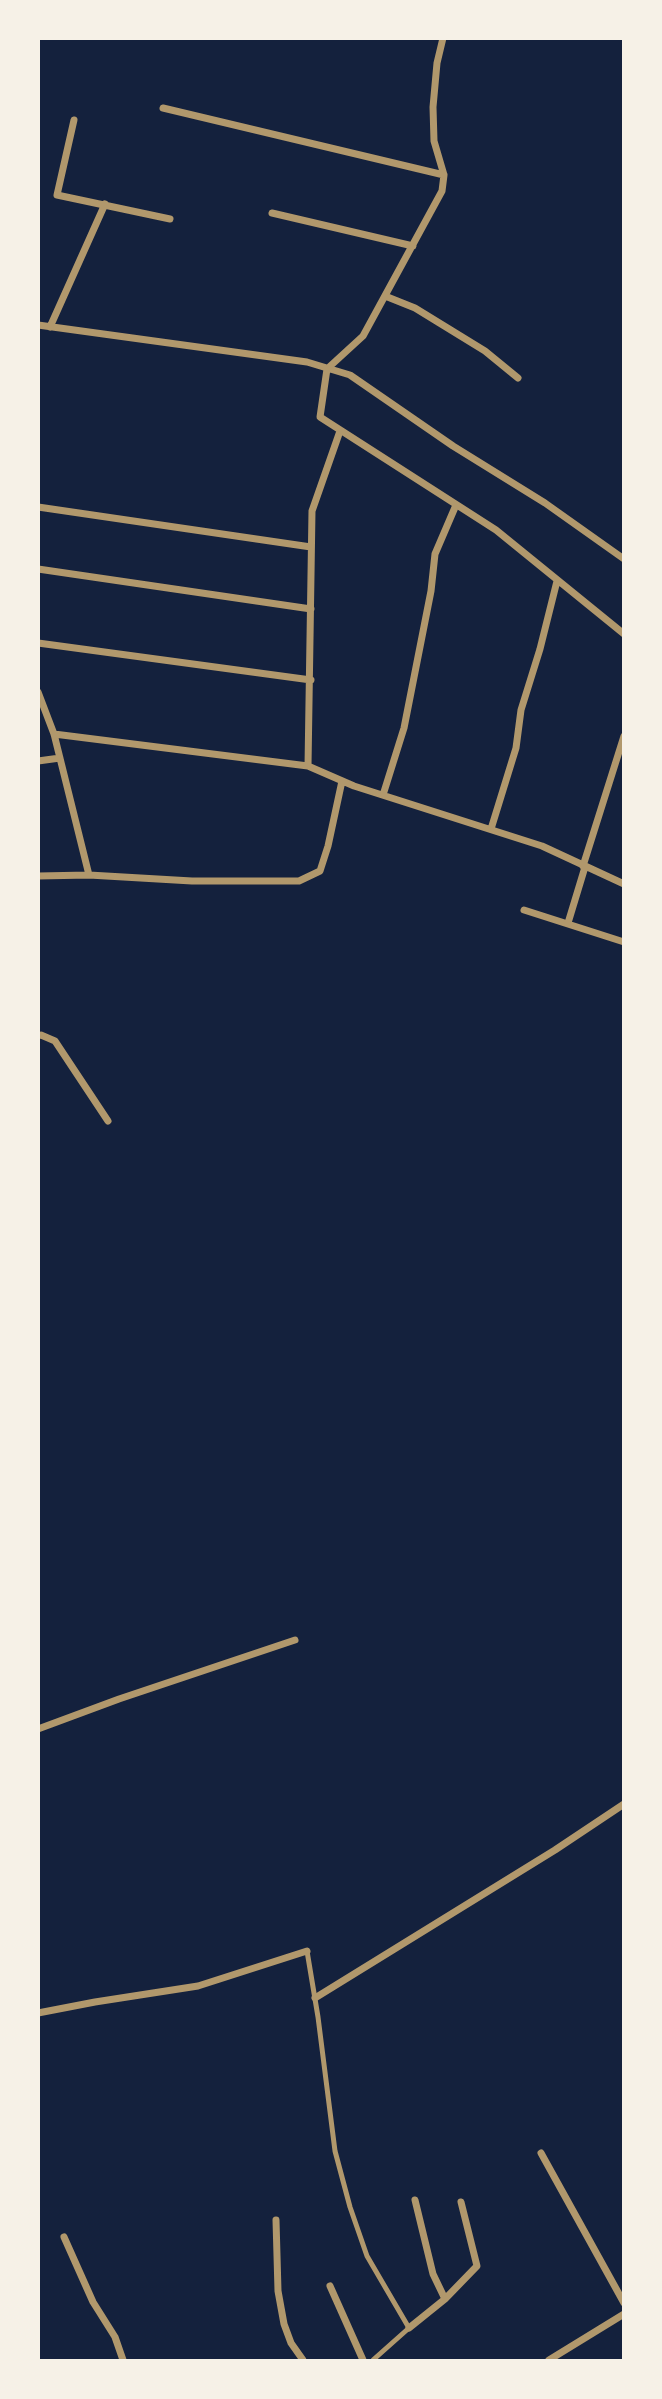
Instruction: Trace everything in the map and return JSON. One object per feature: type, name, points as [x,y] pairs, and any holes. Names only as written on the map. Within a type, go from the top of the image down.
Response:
[{"type":"street","points":[[443,38],[433,107],[434,141],[444,175],[442,191],[363,336],[327,369],[320,417],[496,530],[624,634]]},
{"type":"street","points":[[163,108],[444,175]]},
{"type":"street","points":[[74,120],[57,195],[170,219]]},
{"type":"street","points":[[50,327],[104,204]]},
{"type":"street","points":[[272,213],[413,246]]},
{"type":"street","points":[[385,296],[415,308],[485,351],[518,378]]},
{"type":"street","points":[[38,325],[307,362],[350,375],[453,446],[545,503],[624,559]]},
{"type":"street","points":[[308,766],[312,511],[340,431]]},
{"type":"street","points":[[383,795],[404,728],[431,591],[435,554],[456,505]]},
{"type":"street","points":[[38,507],[312,547]]},
{"type":"street","points":[[38,569],[311,609]]},
{"type":"street","points":[[491,829],[516,748],[521,710],[557,580]]},
{"type":"street","points":[[38,643],[311,680]]},
{"type":"street","points":[[38,692],[54,734],[89,875]]},
{"type":"street","points":[[54,734],[308,766],[342,781],[542,846],[624,884]]},
{"type":"street","points":[[568,923],[624,736]]},
{"type":"street","points":[[38,761],[60,758]]},
{"type":"street","points":[[38,876],[299,881],[320,871],[342,781]]},
{"type":"street","points":[[524,910],[624,942]]},
{"type":"street","points":[[38,1036],[55,1041],[107,1121]]},
{"type":"street","points":[[38,1729],[295,1640]]},
{"type":"street","points":[[314,1998],[555,1850],[624,1804]]},
{"type":"street","points":[[38,2013],[198,1986],[307,1951]]},
{"type":"street","points":[[541,2153],[624,2303]]},
{"type":"street","points":[[415,2200],[432,2274],[445,2299]]},
{"type":"street","points":[[409,2328],[445,2299],[477,2264],[461,2202]]},
{"type":"street","points":[[276,2220],[278,2291],[284,2324],[291,2343],[303,2361]]},
{"type":"street","points":[[64,2237],[93,2302],[115,2337],[123,2361]]},
{"type":"street","points":[[330,2286],[363,2361]]},
{"type":"street","points":[[549,2361],[624,2314]]},
{"type":"lane","points":[[307,1951],[335,2151],[350,2207],[367,2256],[409,2328],[373,2361]]}]
